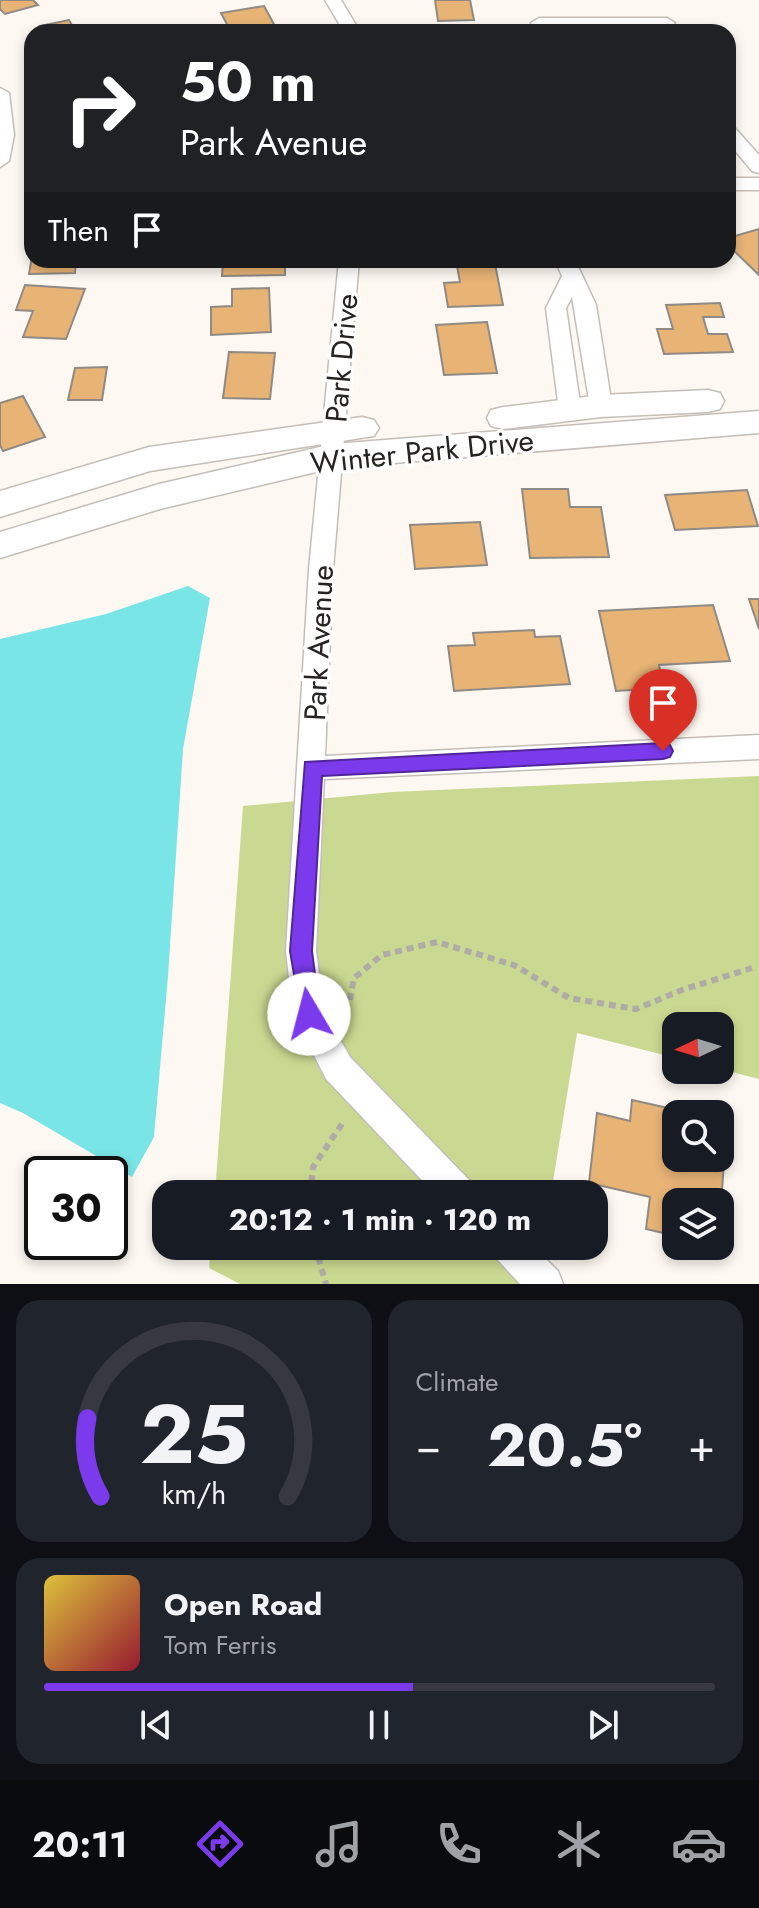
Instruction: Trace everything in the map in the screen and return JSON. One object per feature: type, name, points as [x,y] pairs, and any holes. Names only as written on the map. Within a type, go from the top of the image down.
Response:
[{"type":"street","points":[[333,0],[347,24]]},
{"type":"street","points":[[662,0],[669,24]]},
{"type":"street","points":[[539,23],[565,24]]},
{"type":"street","points":[[0,93],[5,135],[0,161]]},
{"type":"street","points":[[736,140],[759,167]]},
{"type":"street","points":[[736,184],[759,184]]},
{"type":"street","name":"Park Drive","points":[[335,443],[348,268]]},
{"type":"street","points":[[568,269],[556,308],[586,408]]},
{"type":"street","points":[[568,269],[586,305],[586,408]]},
{"type":"street","name":"Winter Park Drive","points":[[0,545],[335,443],[586,408],[759,399]]},
{"type":"street","name":"Winter Park Drive","points":[[0,504],[149,459],[335,443],[759,422]]},
{"type":"street","name":"Park Avenue","points":[[335,443],[321,569],[301,951],[309,1014],[338,1068],[446,1180]]},
{"type":"street","points":[[312,768],[759,747]]},
{"type":"street","points":[[522,1260],[545,1284]]},
{"type":"path","points":[[350,1000],[354,978],[382,955],[437,942],[514,965],[569,998],[636,1009],[682,990],[752,968]]},
{"type":"path","points":[[312,1180],[313,1167],[345,1120]]},
{"type":"path","points":[[319,1260],[326,1284]]},
{"type":"green space","points":[[759,776],[759,1079],[734,1073],[734,1012],[662,1012],[662,1054],[577,1033],[553,1180],[216,1180],[243,806],[392,792]]},
{"type":"green space","points":[[210,1260],[541,1260],[537,1284],[240,1284],[209,1268]]},
{"type":"water","points":[[188,586],[210,598],[183,749],[154,1137],[132,1177],[128,1175],[128,1156],[96,1156],[0,1103],[0,639],[106,614]]},
{"type":"building","points":[[0,0],[33,0],[38,5],[5,14],[0,9]]},
{"type":"building","points":[[435,0],[470,0],[474,20],[438,21]]},
{"type":"building","points":[[264,6],[274,24],[227,24],[221,13]]},
{"type":"building","points":[[69,20],[71,24],[50,24]]},
{"type":"building","points":[[759,229],[759,275],[736,253],[736,236]]},
{"type":"building","points":[[30,268],[75,268],[75,273],[29,274]]},
{"type":"building","points":[[222,268],[285,268],[285,275],[222,276]]},
{"type":"building","points":[[457,268],[496,268],[503,305],[448,307],[444,283],[460,282]]},
{"type":"building","points":[[25,285],[85,289],[66,339],[23,337],[33,311],[16,310]]},
{"type":"building","points":[[269,288],[271,332],[211,335],[211,307],[232,306],[232,289]]},
{"type":"building","points":[[720,303],[724,317],[703,317],[708,334],[727,334],[733,352],[664,354],[657,329],[673,329],[666,305]]},
{"type":"building","points":[[487,322],[497,373],[444,375],[436,325]]},
{"type":"building","points":[[229,352],[275,353],[270,399],[223,398]]},
{"type":"building","points":[[107,367],[102,400],[68,400],[75,368]]},
{"type":"building","points":[[23,396],[45,437],[3,451],[0,445],[0,403]]},
{"type":"building","points":[[522,489],[568,489],[570,507],[601,507],[609,557],[530,558]]},
{"type":"building","points":[[747,490],[758,526],[675,530],[665,495]]},
{"type":"building","points":[[480,522],[487,565],[415,569],[410,525]]},
{"type":"building","points":[[749,599],[759,599],[759,629]]},
{"type":"building","points":[[713,605],[730,661],[659,665],[664,688],[616,691],[599,611]]},
{"type":"building","points":[[534,630],[535,637],[560,636],[570,684],[454,691],[448,646],[475,645],[473,633]]},
{"type":"building","points":[[632,1100],[662,1107],[662,1172],[723,1172],[722,1188],[662,1188],[662,1233],[646,1229],[650,1197],[608,1187],[608,1180],[589,1180],[597,1113],[630,1121]]},
{"type":"route","points":[[309,1014],[301,951],[312,768],[663,751]]}]
